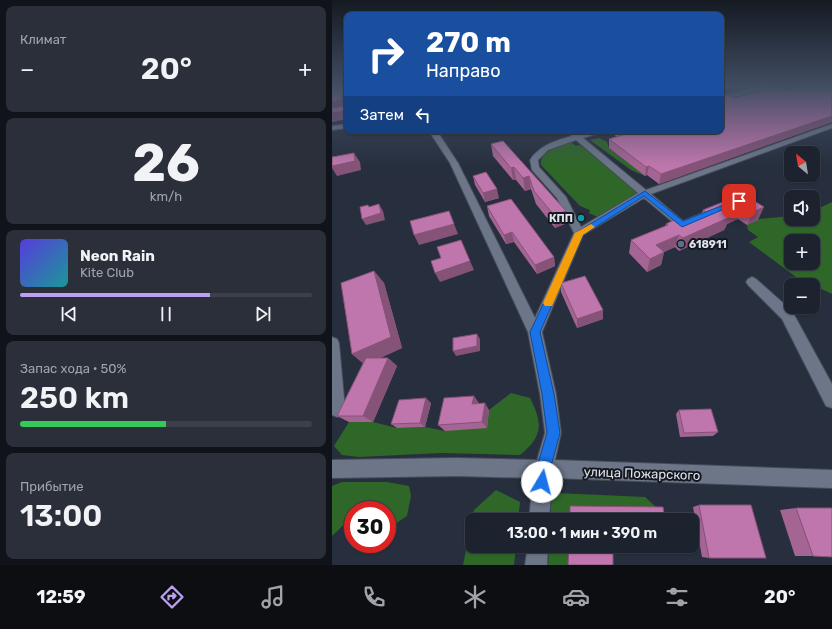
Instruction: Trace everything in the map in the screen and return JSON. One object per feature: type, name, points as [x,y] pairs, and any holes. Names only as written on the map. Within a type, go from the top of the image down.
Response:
[{"type":"street","points":[[332,128],[344,126]]},
{"type":"street","points":[[535,332],[579,233],[645,193],[832,126]]},
{"type":"street","points":[[435,134],[454,163],[535,332],[548,394],[553,433],[543,470],[540,513]]},
{"type":"street","points":[[573,134],[682,225]]},
{"type":"street","points":[[579,233],[561,197],[535,168],[533,163],[535,158],[544,150],[592,134]]},
{"type":"street","points":[[672,229],[725,207]]},
{"type":"street","points":[[752,282],[787,316],[832,400]]},
{"type":"street","points":[[332,343],[338,410]]},
{"type":"street","name":"улица Пожарского","points":[[332,469],[379,468],[543,470],[832,479]]},
{"type":"street","points":[[536,565],[537,553]]},
{"type":"green space","points":[[599,138],[607,142],[609,148],[645,176],[631,170],[590,140]]},
{"type":"green space","points":[[571,142],[576,146],[580,145],[636,190],[637,193],[600,218],[589,213],[590,210],[580,206],[541,165],[541,160],[547,152],[551,149]]},
{"type":"green space","points":[[832,202],[832,294],[820,288],[820,278],[798,278],[787,270],[820,270],[820,234],[784,234],[784,268],[749,242],[758,237],[748,230],[747,225],[758,219],[784,217],[784,226],[820,226],[820,208]]},
{"type":"green space","points":[[511,393],[530,398],[539,422],[537,435],[533,442],[520,455],[441,453],[359,457],[342,455],[334,446],[349,422],[373,422],[397,428],[425,427],[445,431],[489,410]]},
{"type":"green space","points":[[342,482],[387,482],[409,486],[411,496],[407,516],[396,523],[396,501],[344,501],[344,525],[332,536],[332,486]]},
{"type":"green space","points":[[496,490],[520,502],[519,513],[473,513],[474,510]]},
{"type":"green space","points":[[556,493],[645,497],[656,507],[617,513],[551,513],[551,503]]},
{"type":"green space","points":[[465,553],[515,553],[514,565],[463,565]]},
{"type":"green space","points":[[549,553],[570,553],[570,565],[548,565]]},
{"type":"building","points":[[724,112],[832,112],[832,116],[661,174],[649,166],[646,167],[609,139],[626,134],[724,134]]},
{"type":"building","points":[[503,141],[566,211],[554,215],[534,191],[529,176],[523,178],[514,167],[511,168],[491,144]]},
{"type":"building","points":[[354,153],[355,161],[332,166],[332,157]]},
{"type":"building","points":[[486,172],[497,189],[483,193],[473,176]]},
{"type":"building","points":[[743,194],[764,207],[753,212],[744,206],[726,214],[730,217],[683,238],[679,235],[656,245],[664,252],[650,259],[631,240],[668,225],[666,224],[674,220],[678,220],[684,225],[709,214],[703,210]]},
{"type":"building","points":[[511,199],[554,257],[535,265],[512,232],[504,235],[487,206]]},
{"type":"building","points":[[379,204],[381,213],[362,219],[360,207],[368,205],[369,207]]},
{"type":"building","points":[[449,211],[454,224],[414,235],[410,221]]},
{"type":"building","points":[[461,240],[470,261],[435,273],[431,261],[441,258],[437,247]]},
{"type":"building","points":[[374,271],[391,337],[352,354],[341,283]]},
{"type":"building","points":[[585,276],[603,310],[577,319],[561,283]]},
{"type":"building","points":[[477,334],[477,346],[453,351],[453,338]]},
{"type":"building","points":[[366,358],[388,358],[363,416],[337,416]]},
{"type":"building","points":[[474,396],[472,404],[485,403],[482,422],[438,425],[444,398]]},
{"type":"building","points":[[426,398],[420,423],[391,424],[399,400]]},
{"type":"building","points":[[711,409],[718,432],[684,433],[679,410]]},
{"type":"building","points":[[699,505],[751,505],[766,558],[709,558]]},
{"type":"building","points":[[570,506],[663,507],[664,513],[570,513]]},
{"type":"building","points":[[796,508],[832,508],[832,557],[813,556]]},
{"type":"building","points":[[569,553],[613,553],[613,565],[568,565]]},
{"type":"slow traffic","points":[[548,303],[579,233],[591,227]]},
{"type":"place","name":"КПП","points":[[581,218]]},
{"type":"place","name":"618911","points":[[681,244]]},
{"type":"route","points":[[542,482],[543,470],[553,433],[548,394],[535,332],[579,233],[645,193],[682,225],[739,201]]}]
